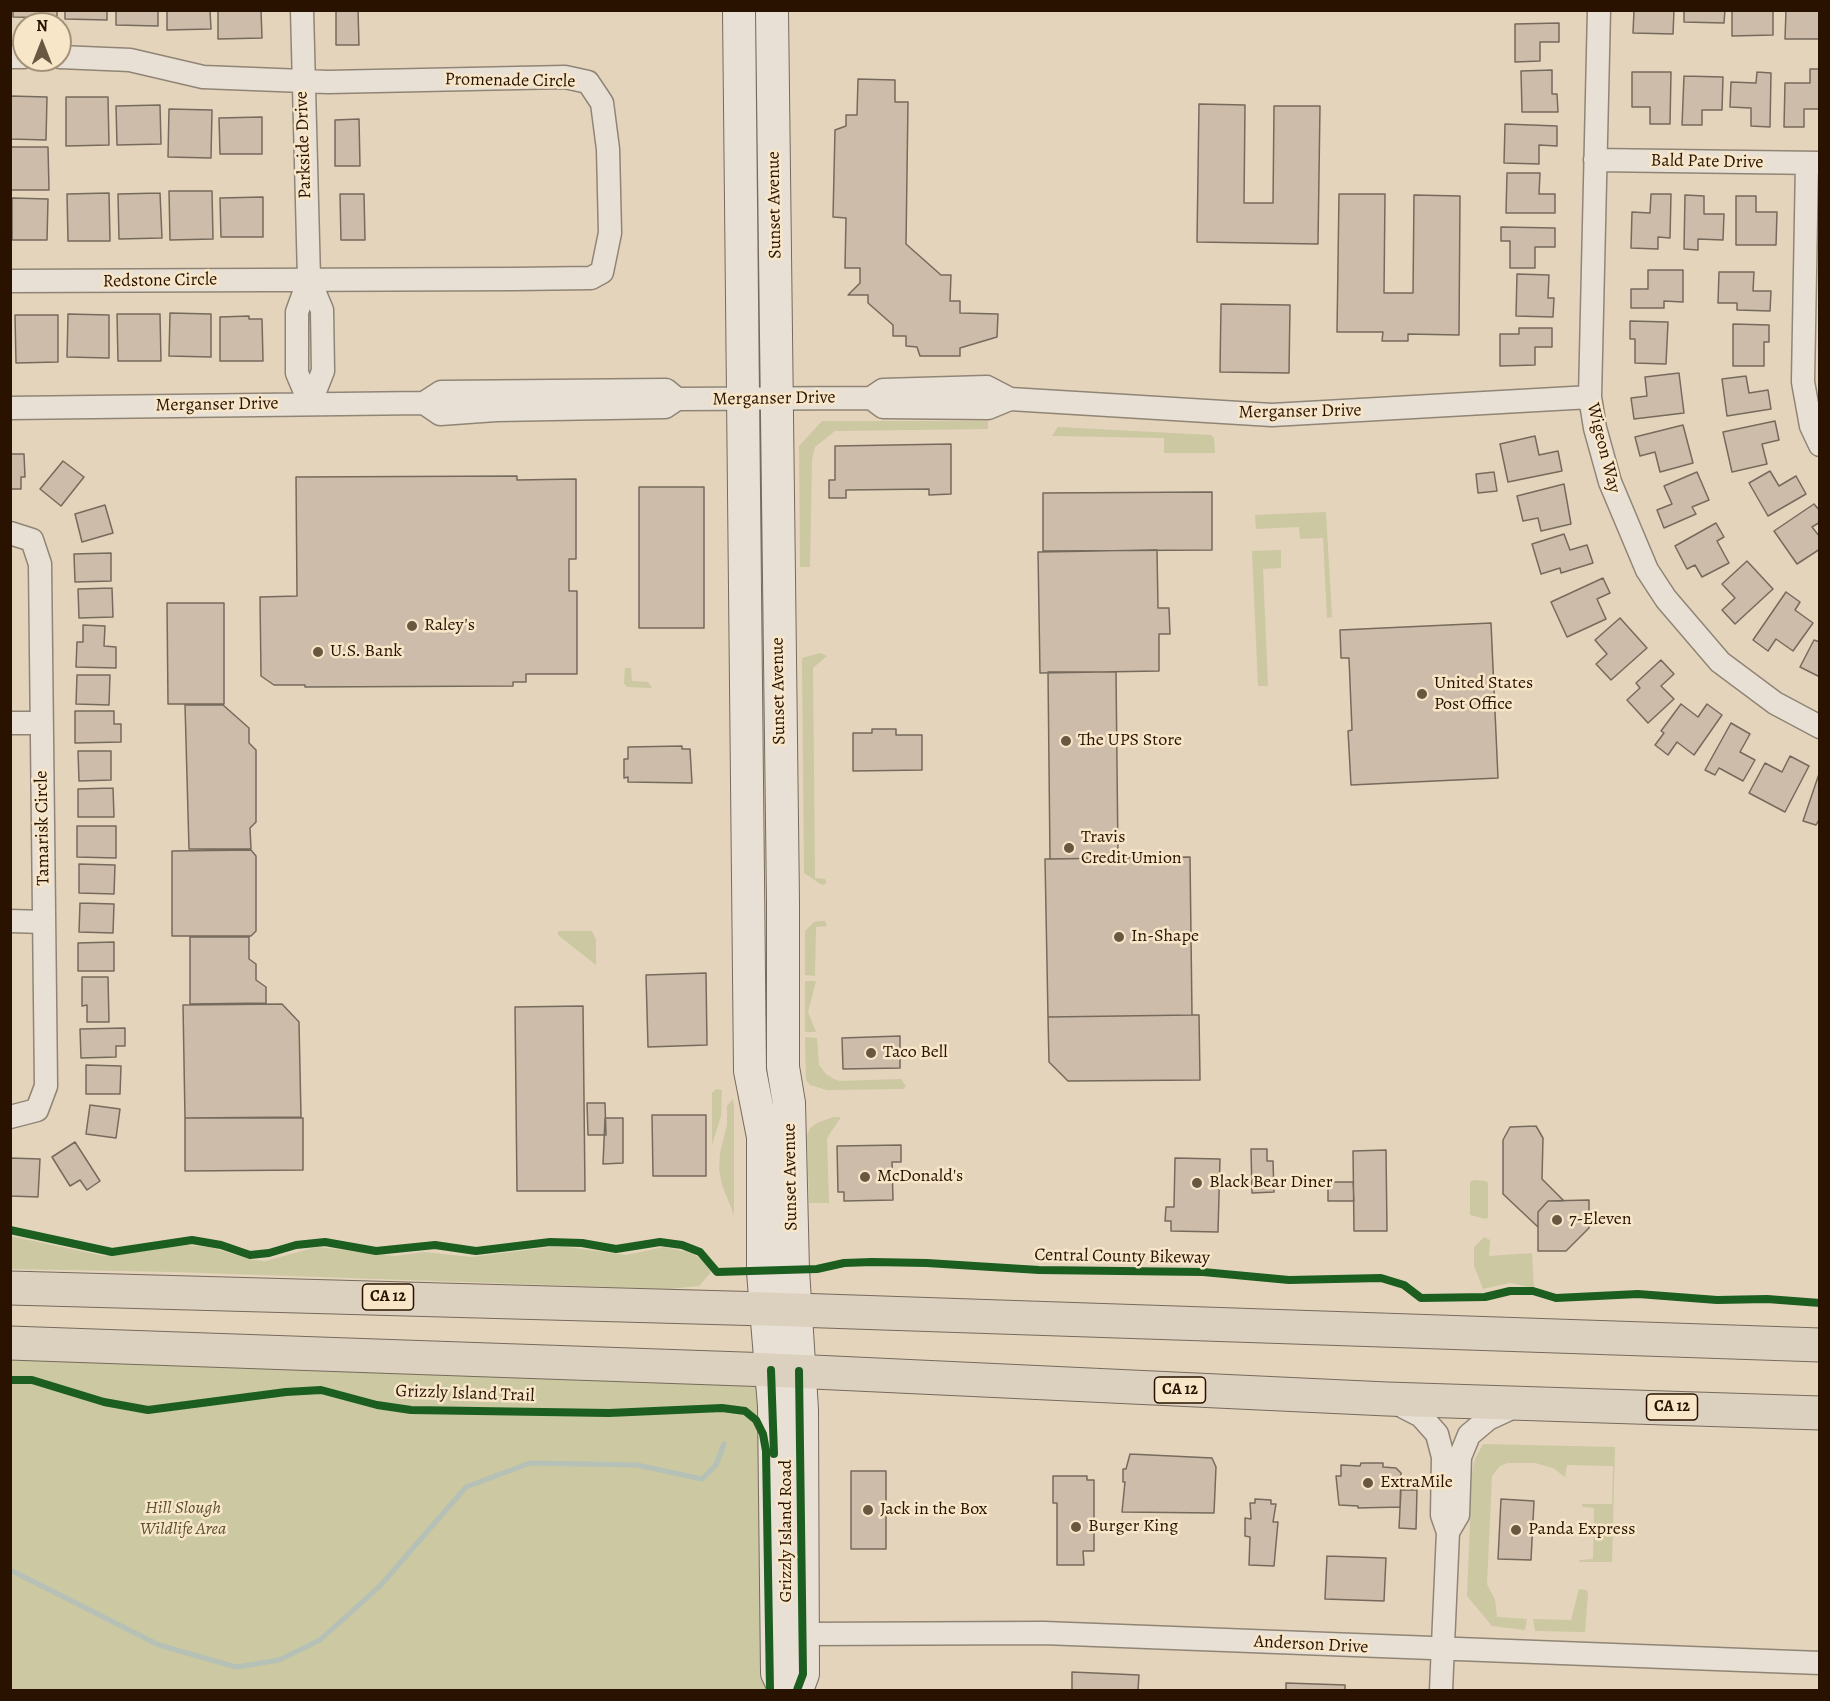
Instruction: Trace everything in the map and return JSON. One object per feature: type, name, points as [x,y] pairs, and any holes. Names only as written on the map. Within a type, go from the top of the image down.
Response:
[{"type":"highway","name":"CA 12","points":[[10,1288],[781,1310],[1820,1346]]},
{"type":"highway","name":"CA 12","points":[[10,1343],[785,1371],[1387,1398],[1820,1413]]},
{"type":"main road","name":"Sunset Avenue","points":[[739,10],[750,1071],[763,1137],[763,1272],[781,1310]]},
{"type":"main road","name":"Sunset Avenue","points":[[772,10],[783,1066],[789,1103],[781,1310],[785,1371]]},
{"type":"main road","name":"Grizzly Island Road","points":[[785,1371],[775,1545],[777,1673],[785,1690]]},
{"type":"main road","name":"Grizzly Island Road","points":[[785,1371],[803,1634],[803,1674],[797,1690]]},
{"type":"main road","name":"Grizzly Island Road","points":[[775,1545],[787,1562],[787,1623],[803,1634]]},
{"type":"street","name":"Parkside Drive","points":[[302,10],[302,80],[309,279],[322,310],[323,371],[310,404]]},
{"type":"street","name":"Wigeon Way","points":[[1599,10],[1590,397],[1595,428],[1610,482],[1623,518],[1647,570],[1666,598],[1720,662],[1775,704],[1820,727]]},
{"type":"street","points":[[72,58],[130,60],[203,77],[302,80]]},
{"type":"street","name":"Promenade Circle","points":[[302,80],[565,77],[588,82],[602,103],[608,149],[610,233],[602,272],[591,278],[309,279]]},
{"type":"street","name":"Bald Pate Drive","points":[[1595,160],[1813,163]]},
{"type":"street","points":[[1813,163],[1803,382],[1811,426],[1820,445]]},
{"type":"street","name":"Redstone Circle","points":[[10,281],[309,279]]},
{"type":"street","name":"Merganser Drive","points":[[10,408],[424,403],[440,414],[496,410],[665,407],[677,399],[871,398],[883,407],[988,408],[1010,399],[1272,415],[1590,397]]},
{"type":"street","name":"Tamarisk Circle","points":[[10,533],[32,540],[40,564],[46,1086],[38,1110],[10,1117]]},
{"type":"street","points":[[10,723],[41,723]]},
{"type":"street","points":[[10,921],[44,922]]},
{"type":"street","points":[[1387,1398],[1421,1416],[1437,1434],[1443,1457],[1442,1515],[1448,1532],[1441,1690]]},
{"type":"street","points":[[1448,1532],[1458,1515],[1460,1457],[1469,1435],[1488,1419],[1525,1402]]},
{"type":"street","name":"Anderson Drive","points":[[803,1634],[1044,1633],[1820,1663]]},
{"type":"green space","points":[[822,421],[988,421],[988,429],[835,431],[815,447],[812,459],[810,567],[800,567],[799,446]]},
{"type":"green space","points":[[1058,427],[1211,435],[1214,438],[1215,453],[1164,453],[1164,438],[1052,436]]},
{"type":"green space","points":[[1326,512],[1332,617],[1327,618],[1323,538],[1300,539],[1299,527],[1256,529],[1255,515]]},
{"type":"green space","points":[[1281,550],[1281,568],[1263,569],[1268,686],[1258,686],[1252,551]]},
{"type":"green space","points":[[820,653],[827,656],[813,668],[815,878],[825,879],[827,883],[822,885],[804,873],[802,658]]},
{"type":"green space","points":[[625,668],[631,668],[632,681],[648,682],[652,688],[627,687],[624,683]]},
{"type":"green space","points":[[825,921],[827,926],[816,927],[815,976],[805,975],[805,931],[814,922]]},
{"type":"green space","points":[[558,931],[592,931],[596,940],[596,965],[558,935]]},
{"type":"green space","points":[[805,981],[816,981],[808,1012],[816,1032],[805,1032]]},
{"type":"green space","points":[[805,1037],[817,1038],[819,1065],[826,1074],[834,1079],[840,1081],[901,1079],[906,1086],[903,1089],[827,1090],[810,1085],[806,1080]]},
{"type":"green space","points":[[716,1089],[722,1090],[721,1116],[712,1145],[712,1093]]},
{"type":"green space","points":[[733,1099],[734,1215],[722,1185],[719,1169],[720,1153],[727,1125],[727,1106]]},
{"type":"green space","points":[[833,1117],[841,1117],[827,1138],[829,1203],[809,1203],[807,1136],[810,1128]]},
{"type":"green space","points":[[1474,1180],[1488,1183],[1488,1217],[1486,1219],[1470,1215],[1470,1182]]},
{"type":"green space","points":[[10,1236],[104,1256],[186,1245],[209,1247],[253,1260],[265,1261],[317,1247],[395,1256],[424,1252],[472,1257],[559,1246],[626,1255],[664,1247],[691,1253],[703,1260],[711,1272],[699,1286],[668,1289],[174,1272],[11,1269]]},
{"type":"green space","points":[[1484,1237],[1490,1240],[1489,1256],[1532,1253],[1534,1288],[1510,1283],[1483,1289],[1474,1266],[1474,1247]]},
{"type":"green space","name":"Hill Slough Wildlife Area","points":[[11,1343],[771,1370],[785,1690],[11,1690]]},
{"type":"green space","points":[[1483,1444],[1615,1447],[1612,1562],[1580,1562],[1579,1560],[1593,1559],[1594,1508],[1582,1507],[1582,1504],[1612,1504],[1613,1466],[1567,1465],[1565,1477],[1553,1468],[1535,1463],[1508,1463],[1500,1466],[1492,1476],[1487,1584],[1495,1600],[1497,1617],[1527,1619],[1525,1630],[1492,1626],[1467,1596],[1472,1473],[1475,1459]]},
{"type":"green space","points":[[1579,1589],[1586,1590],[1588,1593],[1585,1632],[1535,1631],[1533,1619],[1571,1620]]},
{"type":"building","points":[[13,10],[57,10],[57,12],[13,12]]},
{"type":"building","points":[[65,10],[107,10],[107,20],[72,19],[72,12],[65,12]]},
{"type":"building","points":[[116,10],[158,10],[158,26],[116,25]]},
{"type":"building","points":[[167,10],[210,10],[211,29],[167,30]]},
{"type":"building","points":[[218,10],[261,10],[262,38],[218,39]]},
{"type":"building","points":[[336,10],[358,10],[359,45],[336,45]]},
{"type":"building","points":[[1634,10],[1674,10],[1673,34],[1633,33]]},
{"type":"building","points":[[1684,10],[1725,10],[1724,23],[1684,22]]},
{"type":"building","points":[[1732,10],[1773,10],[1773,35],[1732,36]]},
{"type":"building","points":[[1786,10],[1820,10],[1820,39],[1785,39]]},
{"type":"building","points":[[1559,23],[1559,42],[1540,42],[1540,61],[1515,62],[1515,24]]},
{"type":"building","points":[[1810,69],[1820,69],[1820,109],[1804,109],[1804,127],[1784,127],[1785,83],[1810,83]]},
{"type":"building","points":[[1552,70],[1552,94],[1557,94],[1558,112],[1522,112],[1521,71]]},
{"type":"building","points":[[1632,72],[1671,72],[1670,124],[1650,124],[1650,107],[1632,107]]},
{"type":"building","points":[[1757,72],[1771,73],[1770,127],[1751,126],[1751,108],[1730,107],[1731,82],[1756,83]]},
{"type":"building","points":[[1684,76],[1723,77],[1722,110],[1702,110],[1702,125],[1682,125]]},
{"type":"building","points":[[858,79],[895,80],[895,102],[908,102],[906,244],[941,275],[951,275],[950,301],[960,301],[960,313],[998,314],[997,337],[960,348],[960,356],[920,356],[917,347],[906,346],[906,336],[893,336],[893,325],[868,303],[868,295],[848,295],[860,283],[860,268],[845,268],[846,218],[833,217],[835,130],[846,126],[846,115],[857,115]]},
{"type":"building","points":[[10,96],[47,97],[46,140],[10,139]]},
{"type":"building","points":[[66,97],[108,97],[109,145],[66,146]]},
{"type":"building","points":[[1199,104],[1245,105],[1244,203],[1273,203],[1274,106],[1320,106],[1318,244],[1197,242]]},
{"type":"building","points":[[160,105],[161,144],[117,145],[116,106]]},
{"type":"building","points":[[169,109],[212,110],[211,158],[168,157]]},
{"type":"building","points":[[262,117],[262,154],[220,154],[219,118]]},
{"type":"building","points":[[359,119],[360,166],[335,166],[335,120]]},
{"type":"building","points":[[1505,124],[1557,126],[1557,146],[1539,145],[1539,164],[1504,163]]},
{"type":"building","points":[[10,147],[48,147],[49,190],[10,190]]},
{"type":"building","points":[[1507,173],[1540,173],[1539,194],[1555,194],[1555,213],[1506,213]]},
{"type":"building","points":[[169,191],[212,191],[213,239],[170,240]]},
{"type":"building","points":[[109,193],[110,241],[68,241],[67,194]]},
{"type":"building","points":[[160,193],[162,238],[119,239],[118,194]]},
{"type":"building","points":[[340,194],[364,194],[365,240],[341,240]]},
{"type":"building","points":[[1339,194],[1385,194],[1384,293],[1413,293],[1414,195],[1460,196],[1459,335],[1408,334],[1408,341],[1382,341],[1383,332],[1337,332]]},
{"type":"building","points":[[1651,194],[1671,194],[1670,238],[1658,237],[1658,249],[1631,248],[1632,212],[1650,213]]},
{"type":"building","points":[[1685,195],[1704,196],[1704,214],[1724,214],[1723,240],[1698,239],[1698,250],[1684,249]]},
{"type":"building","points":[[1736,196],[1756,196],[1756,212],[1777,212],[1776,245],[1736,245]]},
{"type":"building","points":[[263,197],[263,237],[221,237],[220,198]]},
{"type":"building","points":[[12,198],[48,199],[47,240],[12,240]]},
{"type":"building","points":[[1501,227],[1555,228],[1555,247],[1535,247],[1535,268],[1510,268],[1510,241],[1501,241]]},
{"type":"building","points":[[1648,270],[1683,270],[1683,302],[1664,301],[1664,308],[1631,308],[1631,289],[1648,289]]},
{"type":"building","points":[[1719,272],[1754,272],[1753,291],[1771,291],[1770,311],[1737,310],[1737,303],[1718,303]]},
{"type":"building","points":[[1517,274],[1549,275],[1548,298],[1554,298],[1553,317],[1516,316]]},
{"type":"building","points":[[1221,304],[1290,305],[1289,373],[1220,372]]},
{"type":"building","points":[[170,313],[211,314],[211,357],[169,356]]},
{"type":"building","points":[[68,314],[109,315],[109,358],[67,357]]},
{"type":"building","points":[[117,314],[160,314],[161,361],[118,361]]},
{"type":"building","points":[[15,315],[58,315],[58,362],[16,363]]},
{"type":"building","points":[[249,316],[249,319],[262,319],[263,361],[220,361],[220,317]]},
{"type":"building","points":[[1630,321],[1668,322],[1666,364],[1635,363],[1635,339],[1630,339]]},
{"type":"building","points":[[1733,324],[1769,325],[1769,342],[1764,342],[1764,366],[1733,366]]},
{"type":"building","points":[[1519,328],[1552,328],[1552,347],[1535,347],[1535,365],[1500,366],[1500,334],[1519,334]]},
{"type":"building","points":[[1679,373],[1684,413],[1634,419],[1631,398],[1647,396],[1645,377]]},
{"type":"building","points":[[1746,376],[1749,393],[1768,390],[1771,409],[1727,416],[1722,379]]},
{"type":"building","points":[[1775,421],[1779,440],[1762,444],[1767,464],[1732,472],[1723,432]]},
{"type":"building","points":[[1683,425],[1693,463],[1660,472],[1655,452],[1640,456],[1635,437]]},
{"type":"building","points":[[1535,436],[1539,455],[1558,451],[1562,471],[1508,482],[1500,444]]},
{"type":"building","points":[[951,444],[951,494],[929,495],[929,489],[846,490],[846,498],[829,498],[829,480],[835,480],[835,446]]},
{"type":"building","points":[[10,454],[24,454],[25,477],[21,477],[21,489],[10,489]]},
{"type":"building","points":[[63,461],[84,477],[61,506],[40,489]]},
{"type":"building","points":[[1770,471],[1779,486],[1796,476],[1806,494],[1768,516],[1749,483]]},
{"type":"building","points":[[1494,472],[1497,491],[1478,493],[1476,474]]},
{"type":"building","points":[[1697,472],[1709,500],[1692,507],[1696,514],[1664,528],[1657,510],[1672,504],[1664,486]]},
{"type":"building","points":[[517,476],[517,480],[576,479],[576,559],[569,559],[569,591],[577,591],[577,674],[526,674],[526,682],[513,682],[513,686],[305,687],[305,685],[274,685],[261,676],[260,597],[297,596],[296,477]]},
{"type":"building","points":[[1564,484],[1571,524],[1541,531],[1538,518],[1523,521],[1517,496]]},
{"type":"building","points":[[639,487],[704,487],[704,628],[639,628]]},
{"type":"building","points":[[1212,492],[1212,550],[1043,551],[1043,493]]},
{"type":"building","points":[[1814,504],[1820,511],[1820,522],[1812,527],[1820,537],[1820,549],[1797,564],[1774,531]]},
{"type":"building","points":[[105,505],[113,533],[82,542],[75,514]]},
{"type":"building","points":[[1716,523],[1724,537],[1717,541],[1729,563],[1702,577],[1695,565],[1687,569],[1675,546]]},
{"type":"building","points":[[1564,534],[1570,550],[1587,545],[1593,563],[1561,573],[1560,568],[1541,574],[1532,544]]},
{"type":"building","points":[[1157,550],[1158,608],[1169,608],[1170,634],[1159,634],[1159,671],[1040,673],[1038,552]]},
{"type":"building","points":[[111,553],[111,581],[75,582],[74,554]]},
{"type":"building","points":[[1747,561],[1773,589],[1735,624],[1722,610],[1735,598],[1722,584]]},
{"type":"building","points":[[1603,578],[1610,593],[1597,599],[1606,619],[1567,637],[1551,602]]},
{"type":"building","points":[[112,588],[113,617],[79,618],[78,589]]},
{"type":"building","points":[[1786,592],[1800,602],[1795,610],[1813,623],[1793,651],[1776,639],[1768,651],[1753,640]]},
{"type":"building","points":[[167,603],[224,603],[224,704],[168,704]]},
{"type":"building","points":[[1620,618],[1647,648],[1611,680],[1596,664],[1607,654],[1595,640]]},
{"type":"building","name":"United States Post Office","points":[[1491,623],[1498,778],[1351,785],[1348,731],[1352,730],[1349,658],[1341,658],[1340,630]]},
{"type":"building","points":[[83,625],[105,626],[104,646],[116,647],[116,668],[76,667],[77,642],[83,642]]},
{"type":"building","points":[[1814,640],[1820,642],[1820,677],[1800,667]]},
{"type":"building","points":[[1661,660],[1674,674],[1661,686],[1674,699],[1648,723],[1627,700],[1640,688],[1636,683]]},
{"type":"building","points":[[1048,672],[1116,672],[1118,858],[1050,859]]},
{"type":"building","points":[[77,675],[110,675],[109,705],[76,704]]},
{"type":"building","points":[[1681,704],[1698,717],[1707,704],[1722,715],[1694,755],[1677,742],[1668,755],[1655,745],[1664,733],[1661,731]]},
{"type":"building","points":[[185,705],[223,705],[249,728],[249,743],[256,750],[256,822],[250,828],[251,849],[189,849]]},
{"type":"building","points":[[75,711],[114,711],[114,724],[121,724],[121,742],[75,743]]},
{"type":"building","points":[[1731,723],[1750,734],[1740,752],[1755,760],[1743,781],[1719,768],[1715,775],[1705,770]]},
{"type":"building","points":[[872,729],[896,729],[896,735],[922,735],[922,770],[853,771],[853,733],[872,733]]},
{"type":"building","points":[[682,746],[682,749],[690,749],[692,783],[628,782],[628,777],[624,778],[624,759],[628,759],[628,747]]},
{"type":"building","points":[[78,751],[111,751],[111,780],[79,781]]},
{"type":"building","points":[[1790,756],[1809,766],[1785,812],[1749,793],[1765,763],[1782,772]]},
{"type":"building","points":[[1820,771],[1820,818],[1816,825],[1803,821]]},
{"type":"building","points":[[113,788],[114,817],[78,817],[78,789]]},
{"type":"building","points":[[77,826],[116,826],[116,858],[77,857]]},
{"type":"building","points":[[251,850],[256,856],[256,931],[251,936],[172,936],[172,851]]},
{"type":"building","name":"In-Shape","points":[[1190,857],[1192,1015],[1048,1017],[1045,859]]},
{"type":"building","points":[[79,864],[115,865],[114,894],[79,893]]},
{"type":"building","points":[[80,903],[114,904],[113,933],[79,932]]},
{"type":"building","points":[[190,937],[249,937],[249,959],[256,964],[256,980],[266,987],[266,1003],[190,1004]]},
{"type":"building","points":[[114,942],[114,971],[78,971],[78,943]]},
{"type":"building","points":[[706,973],[707,1045],[648,1047],[646,975]]},
{"type":"building","points":[[82,977],[108,977],[109,1022],[87,1022],[87,1005],[82,1006]]},
{"type":"building","points":[[282,1004],[299,1022],[301,1117],[185,1118],[183,1005]]},
{"type":"building","points":[[583,1006],[585,1191],[517,1191],[515,1007]]},
{"type":"building","points":[[1199,1015],[1200,1080],[1068,1081],[1049,1062],[1048,1017]]},
{"type":"building","points":[[125,1028],[125,1046],[116,1046],[116,1057],[81,1058],[80,1029]]},
{"type":"building","name":"Taco Bell","points":[[900,1036],[900,1068],[843,1069],[842,1038]]},
{"type":"building","points":[[86,1065],[121,1066],[120,1094],[86,1094]]},
{"type":"building","points":[[587,1103],[605,1103],[606,1135],[588,1135]]},
{"type":"building","points":[[90,1105],[120,1109],[116,1138],[86,1134]]},
{"type":"building","points":[[652,1115],[706,1115],[706,1176],[653,1176]]},
{"type":"building","points":[[185,1118],[303,1118],[303,1170],[185,1171]]},
{"type":"building","points":[[605,1118],[623,1118],[623,1163],[603,1164]]},
{"type":"building","points":[[1536,1126],[1543,1138],[1542,1179],[1564,1201],[1548,1201],[1538,1212],[1538,1227],[1503,1194],[1503,1140],[1510,1127]]},
{"type":"building","points":[[75,1142],[100,1181],[87,1190],[80,1180],[70,1186],[52,1157]]},
{"type":"building","name":"McDonald's","points":[[901,1145],[901,1162],[892,1162],[893,1200],[844,1201],[844,1192],[838,1192],[837,1146]]},
{"type":"building","points":[[1251,1149],[1267,1149],[1267,1161],[1273,1161],[1274,1192],[1252,1193]]},
{"type":"building","points":[[1386,1150],[1387,1231],[1354,1231],[1353,1151]]},
{"type":"building","points":[[10,1158],[40,1159],[38,1197],[10,1196]]},
{"type":"building","name":"Black Bear Diner","points":[[1175,1158],[1220,1159],[1218,1232],[1171,1231],[1171,1221],[1165,1221],[1166,1207],[1174,1207]]},
{"type":"building","points":[[1328,1182],[1353,1182],[1354,1201],[1328,1201]]},
{"type":"building","points":[[1589,1200],[1589,1228],[1566,1251],[1538,1251],[1538,1212],[1548,1201]]},
{"type":"building","points":[[1130,1454],[1212,1458],[1216,1467],[1214,1513],[1122,1512],[1125,1482],[1123,1482],[1123,1469],[1126,1469]]},
{"type":"building","name":"ExtraMile","points":[[1361,1463],[1383,1463],[1383,1467],[1396,1468],[1401,1473],[1400,1507],[1358,1508],[1358,1506],[1339,1505],[1336,1476],[1341,1476],[1341,1465],[1360,1466]]},
{"type":"building","name":"Jack in the Box","points":[[851,1471],[886,1471],[886,1549],[851,1549]]},
{"type":"building","name":"Burger King","points":[[1053,1476],[1087,1476],[1087,1480],[1094,1480],[1094,1551],[1083,1551],[1084,1565],[1057,1565],[1057,1503],[1053,1503]]},
{"type":"building","points":[[1401,1490],[1417,1490],[1416,1529],[1399,1528]]},
{"type":"building","points":[[1255,1499],[1271,1500],[1271,1504],[1276,1504],[1273,1522],[1278,1522],[1274,1566],[1249,1565],[1250,1537],[1245,1536],[1245,1518],[1251,1519],[1250,1503],[1255,1503]]},
{"type":"building","name":"Panda Express","points":[[1501,1499],[1534,1501],[1531,1560],[1498,1559]]},
{"type":"building","points":[[1327,1556],[1386,1558],[1384,1601],[1325,1599]]},
{"type":"building","points":[[1072,1672],[1139,1675],[1138,1690],[1072,1690]]},
{"type":"building","points":[[1286,1683],[1345,1685],[1345,1690],[1286,1690]]},
{"type":"waterway","points":[[10,1570],[159,1645],[236,1667],[279,1660],[320,1640],[380,1586],[466,1487],[530,1463],[637,1465],[702,1479],[716,1465],[724,1444]]},
{"type":"cycle path","name":"Central County Bikeway","points":[[10,1230],[112,1252],[192,1240],[221,1245],[250,1255],[269,1253],[296,1245],[325,1242],[376,1251],[435,1245],[476,1251],[550,1242],[582,1243],[616,1249],[660,1242],[682,1245],[700,1252],[717,1272],[817,1269],[844,1263],[927,1263],[1039,1270],[1203,1272],[1289,1280],[1381,1278],[1404,1285],[1421,1298],[1485,1297],[1510,1291],[1533,1291],[1556,1298],[1638,1294],[1717,1300],[1767,1299],[1820,1303]]},
{"type":"cycle path","points":[[771,1370],[774,1454]]},
{"type":"cycle path","points":[[797,1690],[803,1674],[799,1371]]},
{"type":"cycle path","name":"Grizzly Island Trail","points":[[10,1380],[32,1380],[104,1402],[148,1410],[286,1392],[321,1390],[377,1405],[411,1410],[609,1413],[722,1408],[745,1411],[756,1420],[763,1434],[766,1451],[770,1690]]},
{"type":"place","name":"Raley's","points":[[412,626]]},
{"type":"place","name":"U.S. Bank","points":[[318,652]]},
{"type":"place","name":"United States Post Office","points":[[1422,694]]},
{"type":"place","name":"The UPS Store","points":[[1066,741]]},
{"type":"place","name":"Travis Credit Umion","points":[[1069,848]]},
{"type":"place","name":"In-Shape","points":[[1119,937]]},
{"type":"place","name":"Taco Bell","points":[[871,1053]]},
{"type":"place","name":"McDonald's","points":[[865,1177]]},
{"type":"place","name":"Black Bear Diner","points":[[1197,1183]]},
{"type":"place","name":"7-Eleven","points":[[1557,1220]]},
{"type":"place","name":"ExtraMile","points":[[1368,1483]]},
{"type":"place","name":"Jack in the Box","points":[[868,1510]]},
{"type":"place","name":"Burger King","points":[[1076,1527]]},
{"type":"place","name":"Panda Express","points":[[1516,1530]]}]
